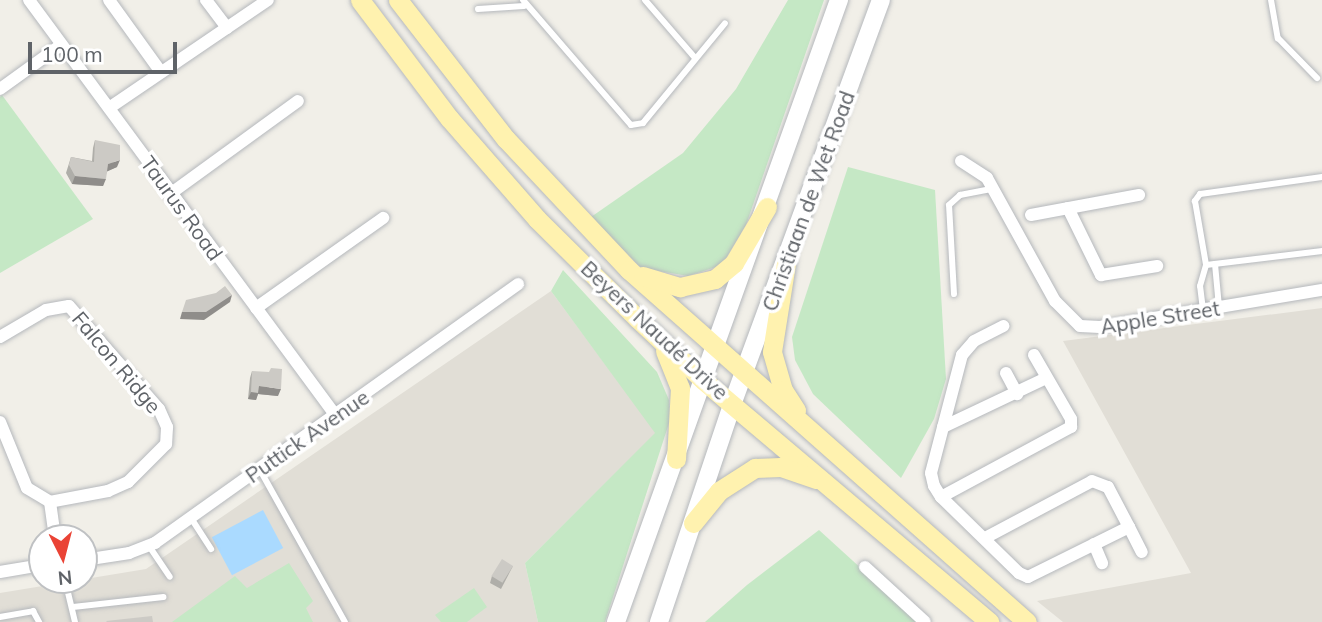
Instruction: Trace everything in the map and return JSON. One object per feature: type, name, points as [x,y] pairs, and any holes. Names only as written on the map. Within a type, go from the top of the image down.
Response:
[{"type":"main road","name":"Beyers Naudé Drive","points":[[360,0],[449,118],[537,219],[703,380],[733,402],[989,622]]},
{"type":"main road","name":"Beyers Naudé Drive","points":[[398,0],[506,139],[629,270],[714,348],[1027,622]]},
{"type":"main road","name":"Christiaan de Wet Road","points":[[616,622],[839,0]]},
{"type":"main road","name":"Christiaan de Wet Road","points":[[659,622],[733,402],[881,0]]},
{"type":"main road","points":[[629,270],[680,287],[715,279],[734,263],[767,207]]},
{"type":"main road","points":[[787,257],[772,352],[783,390],[816,436]]},
{"type":"main road","points":[[656,336],[680,388],[676,458]]},
{"type":"main road","points":[[693,523],[719,491],[755,468],[781,467],[807,474],[838,491]]},
{"type":"street","name":"Taurus Road","points":[[29,0],[336,416]]},
{"type":"street","points":[[109,0],[161,72]]},
{"type":"street","points":[[206,0],[227,28]]},
{"type":"street","points":[[109,108],[268,0]]},
{"type":"street","points":[[0,89],[61,45]]},
{"type":"street","points":[[170,194],[298,101]]},
{"type":"street","name":"Apple Street","points":[[961,161],[985,174],[1055,301],[1073,323],[1100,327],[1322,290]]},
{"type":"street","points":[[1031,215],[1139,195]]},
{"type":"street","points":[[1068,208],[1101,275],[1157,266]]},
{"type":"street","points":[[256,308],[383,218]]},
{"type":"street","name":"Puttick Avenue","points":[[98,556],[149,546],[260,470],[518,284]]},
{"type":"street","name":"Falcon Ridge","points":[[0,337],[47,310],[69,306],[159,409],[167,427],[166,444],[128,482],[108,491],[50,502]]},
{"type":"street","points":[[1003,326],[974,341],[962,355],[931,473],[942,497],[1028,577],[1129,527]]},
{"type":"street","points":[[942,497],[1071,428],[1071,419],[1034,355]]},
{"type":"street","points":[[1006,373],[1017,394]]},
{"type":"street","points":[[943,427],[1046,378]]},
{"type":"street","points":[[0,422],[27,488],[50,502],[53,524]]},
{"type":"street","points":[[985,538],[1092,481],[1108,487],[1142,552]]},
{"type":"street","points":[[1094,544],[1102,563]]},
{"type":"street","points":[[0,572],[28,567]]},
{"type":"street","points":[[865,567],[925,622]]},
{"type":"lane","points":[[645,0],[695,58]]},
{"type":"lane","points":[[1271,0],[1278,38],[1317,78]]},
{"type":"lane","points":[[478,9],[523,3],[631,125],[643,123],[725,23]]},
{"type":"lane","points":[[1203,310],[1200,286],[1206,265],[1196,206],[1200,194],[1322,177]]},
{"type":"lane","points":[[954,294],[949,205],[960,195],[993,189]]},
{"type":"lane","points":[[1206,265],[1322,251]]},
{"type":"lane","points":[[1215,264],[1219,307]]},
{"type":"lane","points":[[260,470],[345,622]]},
{"type":"lane","points":[[191,518],[211,549]]},
{"type":"lane","points":[[149,546],[170,577]]},
{"type":"lane","points":[[69,594],[75,622]]},
{"type":"lane","points":[[73,607],[163,597]]},
{"type":"lane","points":[[0,617],[21,611],[33,611],[40,622]]},
{"type":"lane","points":[[21,611],[22,622]]},
{"type":"shaded area","points":[[551,291],[656,433],[525,563],[538,622],[0,622],[0,593],[28,588],[28,594],[98,594],[98,577],[146,569]]},
{"type":"shaded area","points":[[1322,308],[1322,622],[1063,622],[1037,601],[1191,573],[1063,341]]},
{"type":"green space","points":[[788,0],[824,0],[746,225],[722,265],[688,276],[641,268],[591,217],[683,153],[736,89]]},
{"type":"green space","points":[[2,95],[93,219],[0,273],[0,97]]},
{"type":"green space","points":[[848,167],[935,190],[946,379],[934,419],[901,478],[813,394],[795,360],[792,337]]},
{"type":"green space","points":[[563,270],[657,372],[669,400],[670,420],[605,622],[538,622],[525,563],[655,433],[551,291]]},
{"type":"green space","points":[[819,530],[920,622],[705,622],[747,585]]},
{"type":"green space","points":[[289,563],[313,601],[306,608],[313,622],[172,622],[235,576],[247,588]]},
{"type":"green space","points":[[474,588],[487,607],[467,622],[441,622],[435,615]]},
{"type":"water","points":[[263,510],[283,548],[232,575],[212,537]]},
{"type":"building","points":[[95,140],[120,145],[120,160],[108,164],[106,179],[75,176],[69,165],[71,157],[94,162]]},
{"type":"building","points":[[225,286],[232,295],[206,312],[182,312],[186,300],[216,293]]},
{"type":"building","points":[[271,368],[282,369],[281,389],[259,386],[258,393],[251,392],[252,371],[269,372]]},
{"type":"building","points":[[502,559],[513,566],[502,583],[491,576]]},
{"type":"building","points":[[152,616],[153,622],[106,621]]}]
